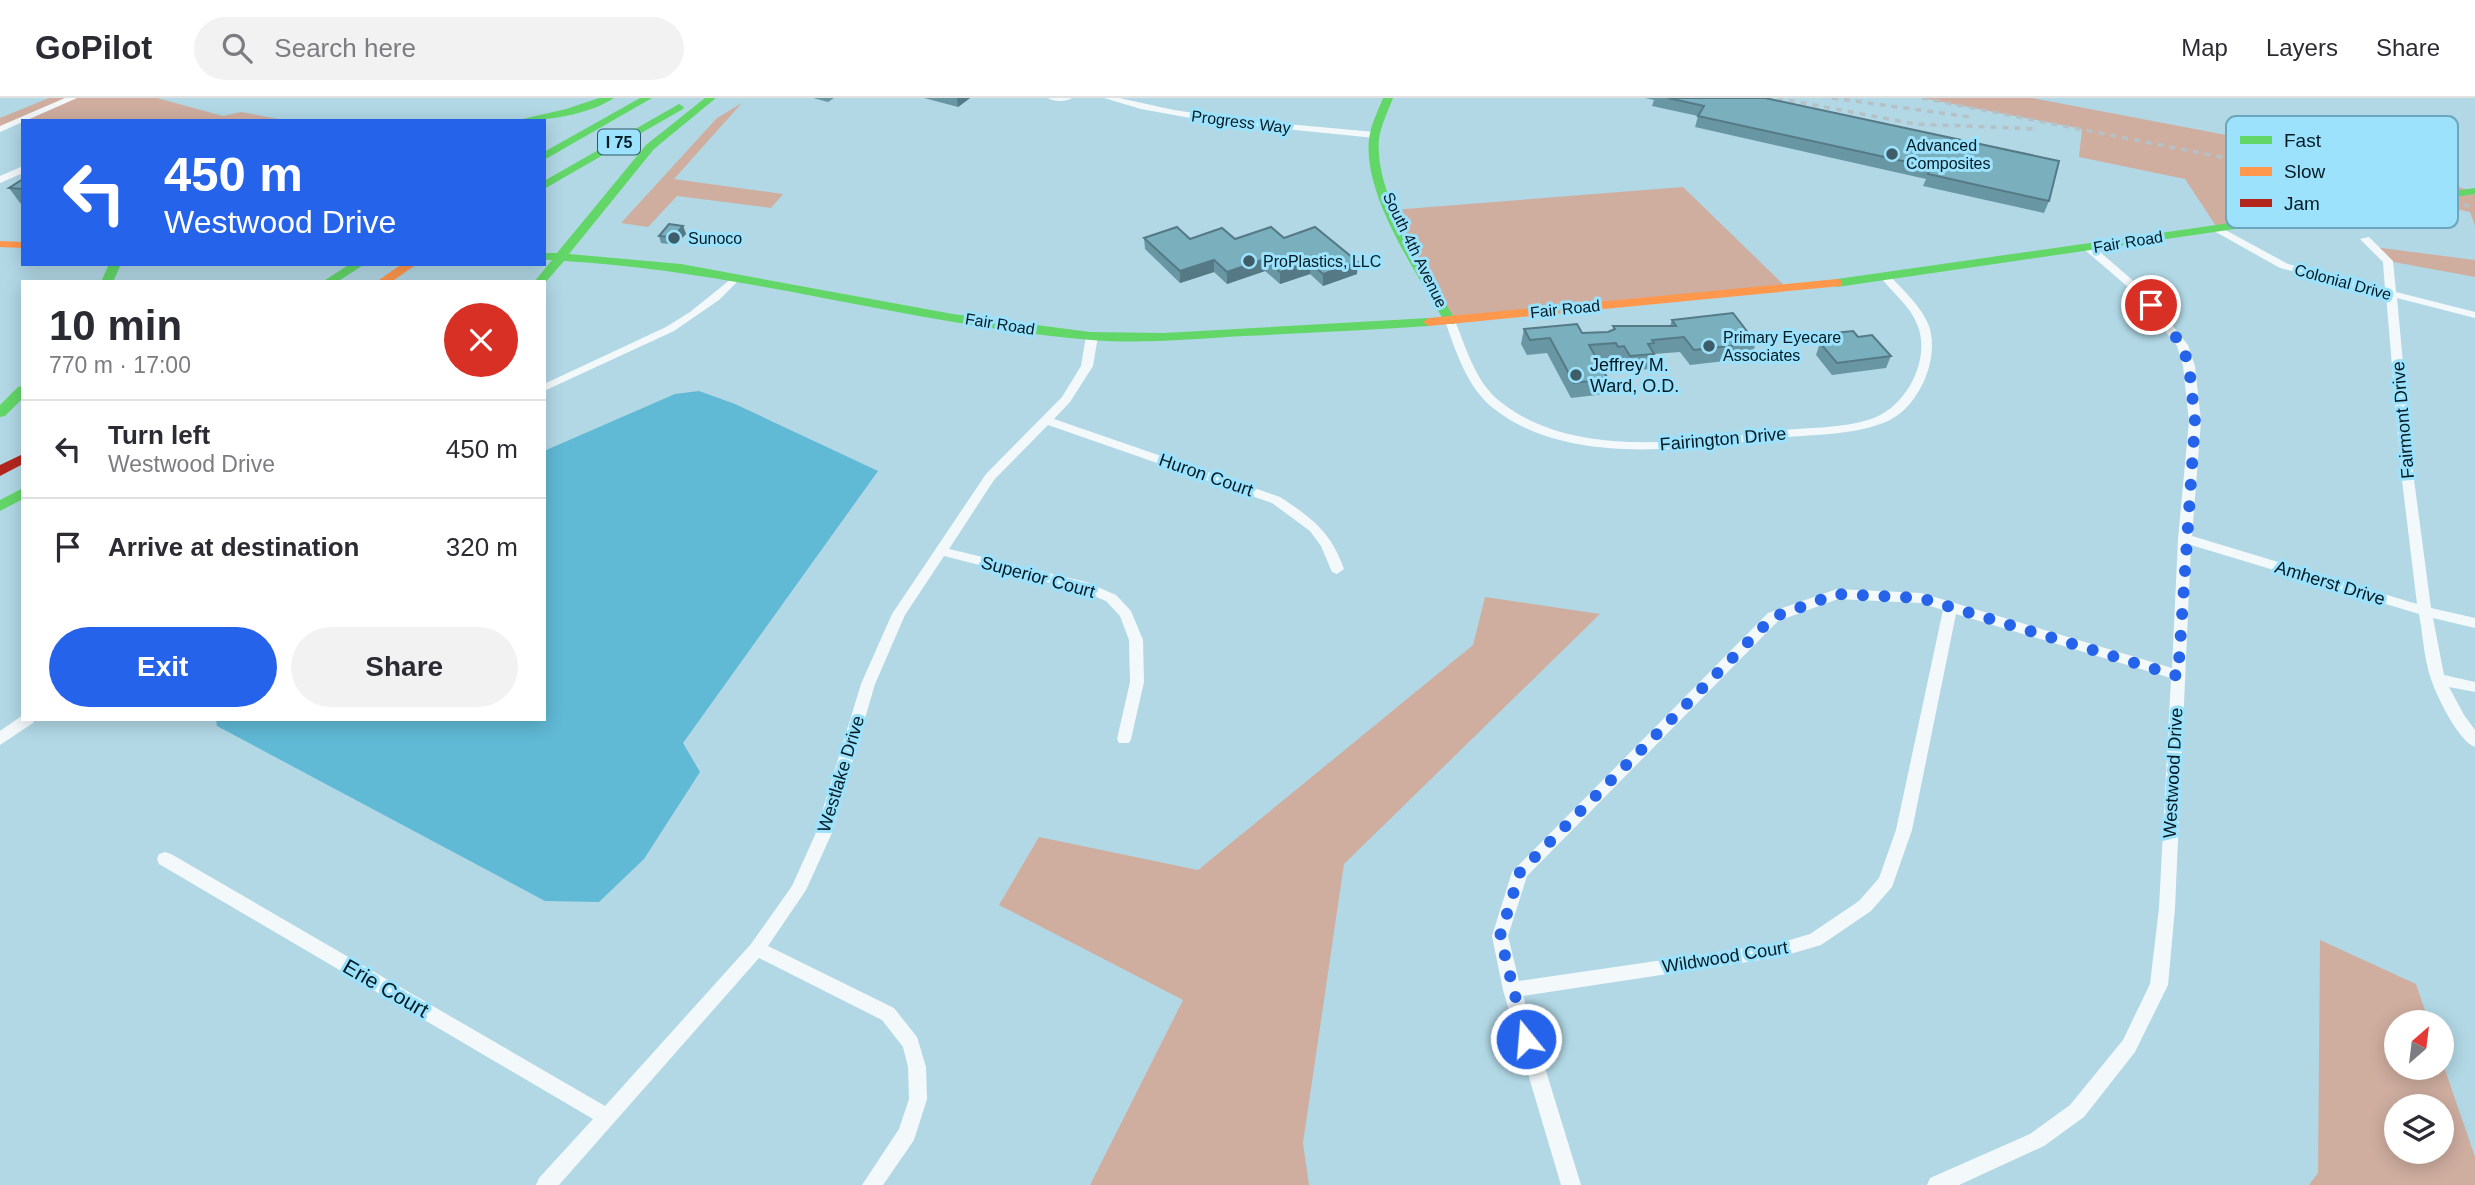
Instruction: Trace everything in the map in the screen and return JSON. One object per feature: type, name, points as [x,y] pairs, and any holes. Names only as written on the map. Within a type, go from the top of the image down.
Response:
[{"type":"main road","points":[[530,119],[568,112],[609,98]]},
{"type":"main road","name":"I 75","points":[[546,156],[647,98]]},
{"type":"main road","name":"I 75","points":[[546,185],[694,98]]},
{"type":"main road","points":[[541,280],[551,259],[650,147],[711,98]]},
{"type":"main road","name":"South 4th Avenue","points":[[1388,98],[1375,135],[1374,149],[1385,192],[1450,321]]},
{"type":"main road","name":"Fair Road","points":[[551,259],[654,267],[736,278],[1004,326],[1092,336],[1167,337],[1450,321],[1886,278],[2226,228]]},
{"type":"main road","points":[[0,237],[21,237]]},
{"type":"main road","points":[[0,244],[21,245]]},
{"type":"main road","points":[[331,280],[356,266]]},
{"type":"main road","points":[[385,280],[408,266]]},
{"type":"main road","points":[[0,413],[21,392]]},
{"type":"main road","points":[[0,471],[21,459]]},
{"type":"main road","points":[[0,506],[21,494]]},
{"type":"main road","points":[[0,521],[21,511]]},
{"type":"street","points":[[24,119],[73,98]]},
{"type":"street","points":[[1052,98],[1068,98]]},
{"type":"street","name":"Progress Way","points":[[1108,98],[1153,110],[1245,125],[1375,135]]},
{"type":"street","points":[[3,128],[21,120]]},
{"type":"street","points":[[3,128],[21,132]]},
{"type":"street","points":[[0,180],[21,170]]},
{"type":"street","name":"Colonial Drive","points":[[2218,229],[2284,266],[2475,315]]},
{"type":"street","name":"Fairmont Drive","points":[[2365,239],[2388,261],[2407,472],[2438,679],[2458,719],[2475,741]]},
{"type":"street","name":"Westwood Drive","points":[[1937,1185],[2037,1140],[2077,1111],[2129,1046],[2159,985],[2167,908],[2185,539],[2195,421],[2189,366],[2182,345],[2140,292],[2089,248]]},
{"type":"street","points":[[546,387],[624,354],[681,324],[715,300],[736,278]]},
{"type":"street","name":"Fairington Drive","points":[[1450,321],[1472,375],[1485,394],[1518,418],[1567,438],[1623,447],[1718,441],[1849,426],[1884,418],[1911,399],[1928,353],[1926,330],[1913,307],[1886,278]]},
{"type":"street","name":"Westlake Drive","points":[[546,1185],[757,949],[798,890],[823,835],[868,684],[899,614],[990,477],[1066,400],[1087,366],[1092,336]]},
{"type":"street","name":"Huron Court","points":[[1046,420],[1276,500],[1306,520],[1330,544],[1336,569]]},
{"type":"street","name":"Amherst Drive","points":[[2185,539],[2426,611],[2475,623]]},
{"type":"street","name":"Superior Court","points":[[940,551],[1086,587],[1111,598],[1126,614],[1136,640],[1137,682],[1124,739]]},
{"type":"street","points":[[1571,1185],[1512,990],[1500,936],[1520,872],[1773,617],[1837,594],[1921,598],[2178,676]]},
{"type":"street","name":"Wildwood Court","points":[[1512,990],[1780,950],[1815,940],[1865,906],[1886,882],[1904,830],[1951,606]]},
{"type":"street","points":[[2438,679],[2475,687]]},
{"type":"street","points":[[0,738],[25,721]]},
{"type":"street","name":"Erie Court","points":[[165,859],[607,1117]]},
{"type":"street","points":[[757,949],[888,1014],[911,1043],[917,1067],[918,1099],[907,1134],[872,1185]]},
{"type":"shaded area","points":[[49,98],[157,98],[223,116],[241,112],[278,119],[21,119],[0,129],[0,118]]},
{"type":"shaded area","points":[[1922,98],[2032,98],[2226,135],[2226,228],[2218,229],[2185,179],[2079,157],[2082,129]]},
{"type":"shaded area","points":[[742,103],[674,179],[783,194],[771,208],[677,196],[648,227],[621,223],[717,118]]},
{"type":"shaded area","points":[[2458,186],[2475,193],[2475,226],[2470,212],[2458,209]]},
{"type":"shaded area","points":[[1683,187],[1787,288],[1450,321],[1392,210]]},
{"type":"shaded area","points":[[2374,247],[2475,260],[2475,277],[2388,261]]},
{"type":"shaded area","points":[[1485,597],[1600,614],[1344,864],[1303,1143],[1309,1185],[1090,1185],[1183,1000],[999,905],[1039,837],[1198,870],[1473,645]]},
{"type":"shaded area","points":[[2320,940],[2416,984],[2425,1010],[2384,1010],[2384,1080],[2449,1080],[2453,1094],[2384,1094],[2384,1164],[2454,1164],[2454,1096],[2475,1157],[2475,1185],[2309,1185],[2318,1173]]},
{"type":"water","points":[[699,391],[735,404],[878,471],[683,743],[700,772],[644,859],[599,902],[545,901],[217,726],[216,721],[546,721],[546,450],[675,394]]},
{"type":"building","name":"Advanced Composites","points":[[1668,98],[1765,98],[2059,161],[2049,201],[1928,174],[1930,167],[1698,116],[1704,106]]},
{"type":"building","points":[[21,180],[21,189],[9,188]]},
{"type":"building","points":[[669,224],[683,226],[673,237],[659,236]]},
{"type":"building","name":"ProPlastics, LLC","points":[[1177,227],[1190,239],[1222,228],[1235,239],[1271,227],[1284,238],[1315,227],[1358,262],[1323,274],[1310,262],[1280,272],[1265,259],[1227,272],[1214,260],[1180,271],[1144,238]]},
{"type":"building","points":[[1733,313],[1756,343],[1694,350],[1684,337],[1652,340],[1654,343],[1648,344],[1654,354],[1630,356],[1624,346],[1618,347],[1616,343],[1589,345],[1608,379],[1574,383],[1550,338],[1530,340],[1524,329],[1577,324],[1582,333],[1608,332],[1615,329],[1613,326],[1676,326],[1672,320]]},
{"type":"building","points":[[1853,331],[1858,337],[1872,335],[1891,356],[1837,363],[1820,343],[1841,340],[1834,333]]},
{"type":"railway","points":[[1777,98],[1915,124],[2037,129]]},
{"type":"railway","points":[[1832,98],[1971,117]]},
{"type":"railway","points":[[1922,98],[2226,158]]},
{"type":"railway","points":[[2458,204],[2475,207]]},
{"type":"traffic: fast","points":[[530,119],[568,112],[609,98]]},
{"type":"traffic: fast","points":[[546,156],[647,98]]},
{"type":"traffic: fast","points":[[542,280],[650,147],[711,98]]},
{"type":"traffic: fast","points":[[1388,98],[1374,138],[1376,166],[1382,188],[1402,235],[1450,321]]},
{"type":"traffic: fast","points":[[546,185],[679,107]]},
{"type":"traffic: fast","points":[[2458,193],[2475,191]]},
{"type":"traffic: fast","points":[[1837,283],[2226,227]]},
{"type":"traffic: fast","points":[[546,256],[681,268],[953,317],[1090,336],[1164,337],[1429,322]]},
{"type":"traffic: fast","points":[[108,280],[114,266]]},
{"type":"traffic: fast","points":[[331,280],[356,266]]},
{"type":"traffic: fast","points":[[0,413],[21,392]]},
{"type":"traffic: fast","points":[[0,506],[21,494]]},
{"type":"traffic: slow","points":[[0,244],[21,245]]},
{"type":"traffic: slow","points":[[385,280],[408,266]]},
{"type":"traffic: slow","points":[[1429,322],[1837,283]]},
{"type":"traffic: jam","points":[[0,471],[21,459]]},
{"type":"place","name":"Advanced Composites","points":[[1892,154]]},
{"type":"place","name":"Sunoco","points":[[674,238]]},
{"type":"place","name":"ProPlastics, LLC","points":[[1249,261]]},
{"type":"place","name":"Primary Eyecare Associates","points":[[1709,346]]},
{"type":"place","name":"Jeffrey M. Ward, O.D.","points":[[1576,375]]},
{"type":"route","points":[[1526,1039],[1500,936],[1520,872],[1773,617],[1837,594],[1921,598],[2178,676],[2185,539],[2195,421],[2189,366],[2182,345],[2151,305]]}]
